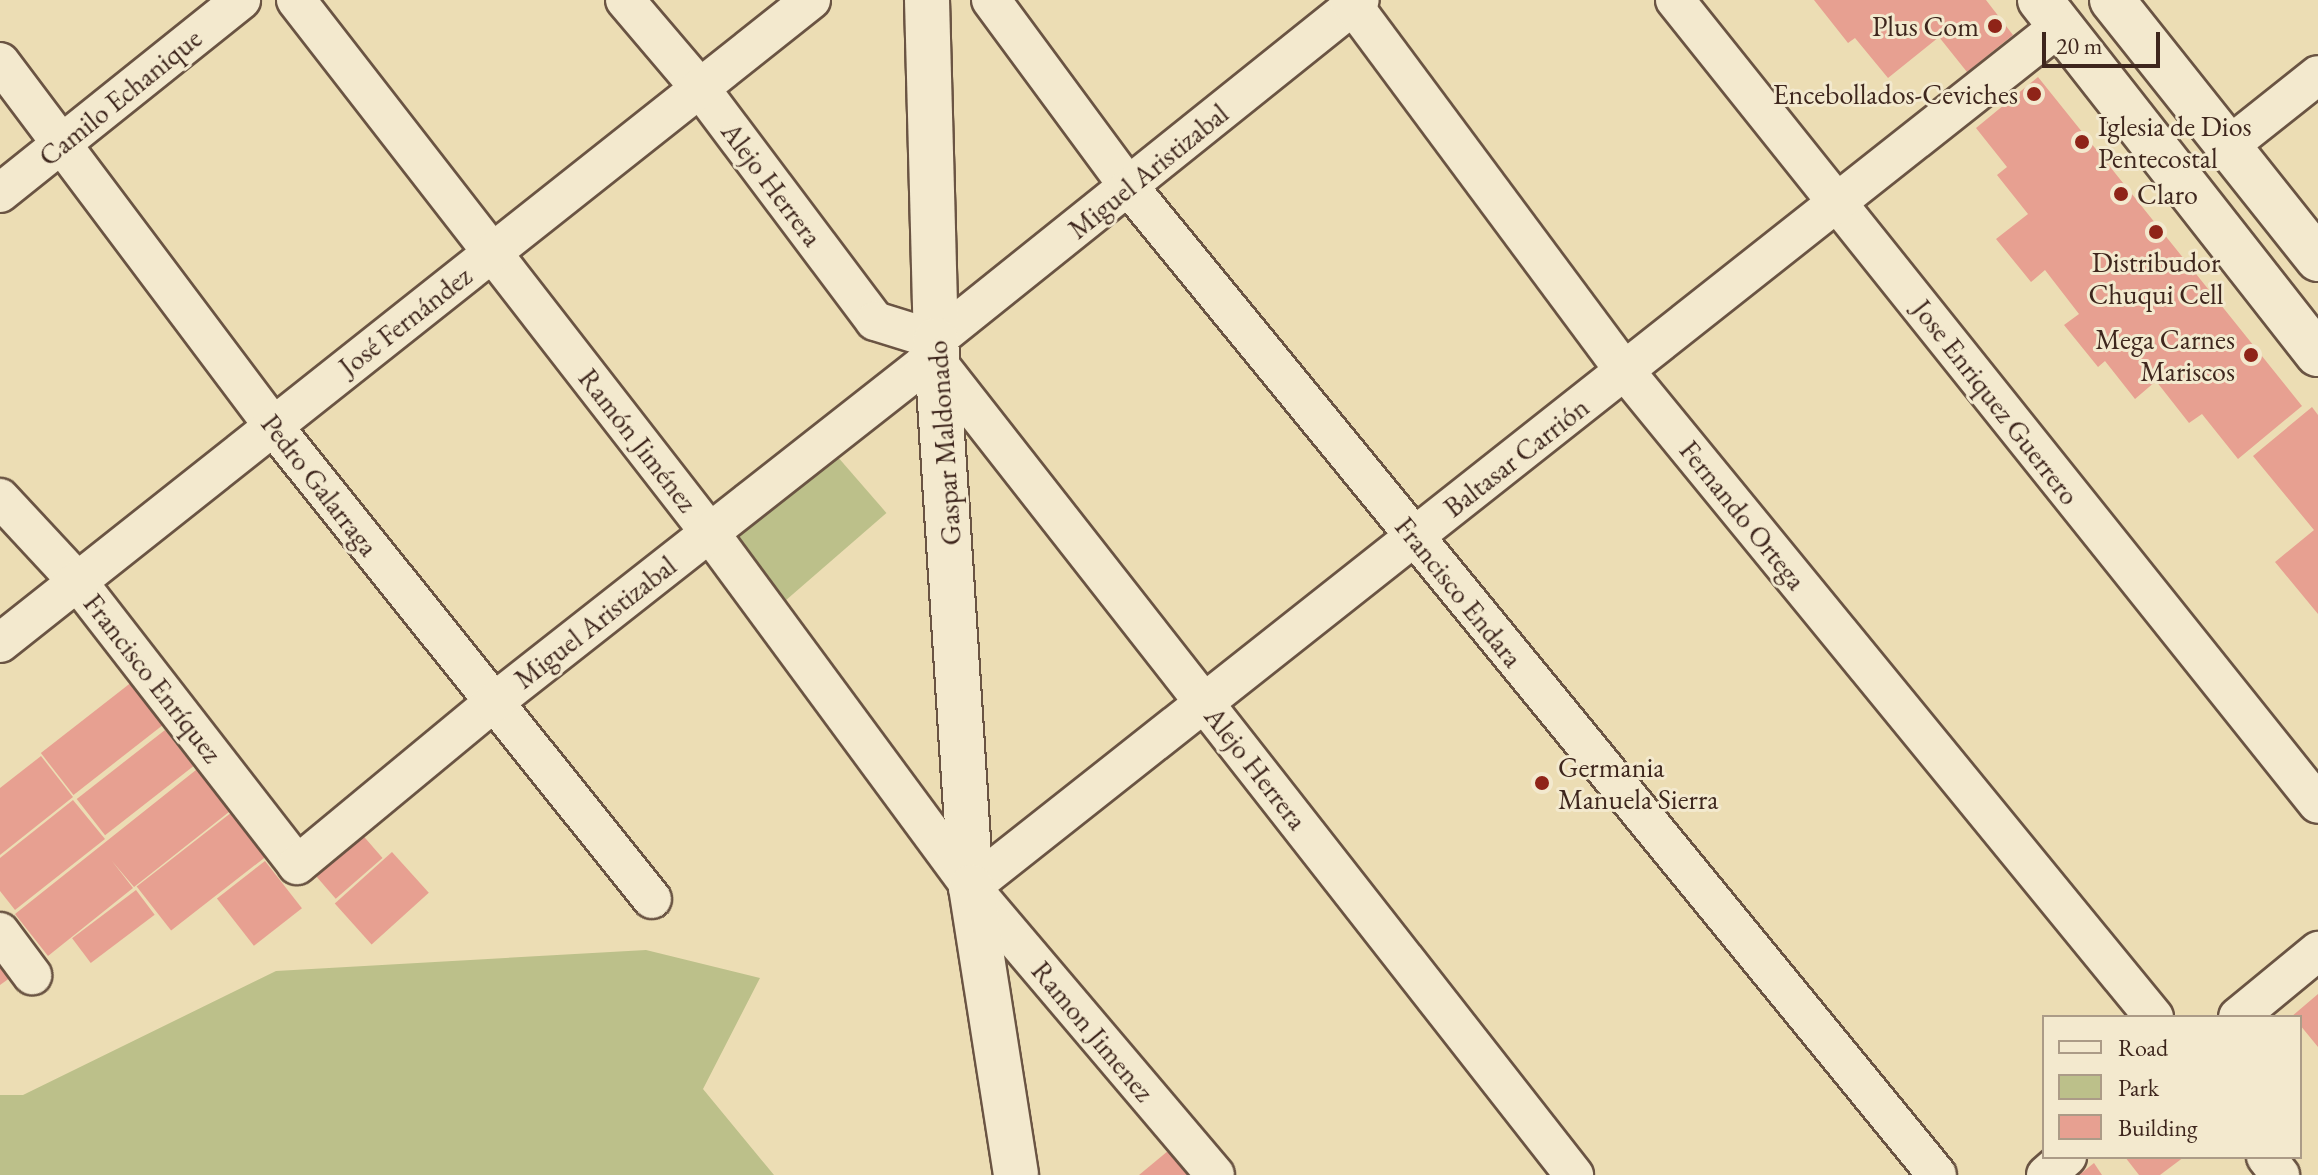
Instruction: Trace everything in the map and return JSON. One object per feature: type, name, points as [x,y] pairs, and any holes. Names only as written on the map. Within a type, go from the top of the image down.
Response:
[{"type":"street","name":"Camilo Echanique","points":[[0,193],[241,0]]},
{"type":"street","name":"Ramón Jiménez","points":[[296,0],[710,533],[971,887]]},
{"type":"street","name":"Alejo Herrera","points":[[625,0],[700,88],[875,321],[937,351],[1204,703],[1574,1175]]},
{"type":"street","name":"José Fernández","points":[[0,643],[811,0]]},
{"type":"street","name":"Gaspar Maldonado","points":[[927,0],[937,351],[971,887],[1016,1175]]},
{"type":"street","name":"Francisco Endara","points":[[991,0],[1129,187],[1937,1175]]},
{"type":"street","name":"Jose Enriquez Guerrero","points":[[1675,0],[1839,201],[2318,804]]},
{"type":"street","points":[[2112,0],[2318,259]]},
{"type":"street","name":"Miguel Aristizabal","points":[[297,865],[493,703],[923,365],[1129,187],[1354,2]]},
{"type":"street","name":"Fernando Ortega","points":[[1354,2],[1625,371],[2152,1015]]},
{"type":"street","name":"Baltasar Carrión","points":[[971,887],[1839,201],[2050,13]]},
{"type":"street","points":[[2050,13],[2318,354]]},
{"type":"street","name":"Pedro Galarraga","points":[[0,62],[273,426],[652,899]]},
{"type":"street","points":[[2230,145],[2318,75]]},
{"type":"street","name":"Francisco Enríquez","points":[[0,498],[77,581],[297,865]]},
{"type":"street","name":"Ramon Jimenez","points":[[971,887],[1215,1175]]},
{"type":"street","points":[[0,932],[32,975]]},
{"type":"street","points":[[2240,1015],[2318,951]]},
{"type":"street","points":[[2046,1175],[2065,1159]]},
{"type":"street","points":[[2268,1159],[2280,1175]]},
{"type":"green space","points":[[830,448],[886,513],[785,601],[729,536]]},
{"type":"green space","points":[[646,950],[760,978],[703,1089],[774,1175],[0,1175],[0,1095],[23,1095],[276,971]]},
{"type":"building","points":[[1814,0],[1986,0],[2013,35],[1967,72],[1939,37],[1888,78],[1855,38],[1848,43]]},
{"type":"building","points":[[2038,77],[2302,406],[2238,459],[2202,414],[2189,423],[2156,381],[2135,399],[2105,361],[2098,367],[2064,325],[2079,314],[2045,270],[2031,282],[1996,239],[2028,214],[1997,175],[2007,167],[1976,128]]},
{"type":"building","points":[[2312,407],[2318,415],[2318,614],[2275,562],[2314,530],[2253,456]]},
{"type":"building","points":[[137,678],[170,720],[73,795],[41,753]]},
{"type":"building","points":[[165,730],[193,766],[105,835],[77,799]]},
{"type":"building","points":[[41,756],[73,797],[0,855],[0,788]]},
{"type":"building","points":[[201,766],[234,808],[134,887],[112,861],[133,888],[48,956],[15,914]]},
{"type":"building","points":[[73,800],[105,839],[15,910],[0,891],[0,858]]},
{"type":"building","points":[[232,812],[266,856],[171,931],[137,886]]},
{"type":"building","points":[[353,824],[383,858],[336,899],[306,865]]},
{"type":"building","points":[[392,852],[429,893],[372,944],[335,904]]},
{"type":"building","points":[[265,861],[302,908],[254,946],[217,899]]},
{"type":"building","points":[[136,890],[155,915],[91,963],[72,938]]},
{"type":"building","points":[[0,956],[14,975],[0,985]]},
{"type":"building","points":[[2318,994],[2318,1047],[2302,1027],[2302,1015],[2293,1015]]},
{"type":"building","points":[[1180,1141],[1206,1175],[1139,1175]]},
{"type":"building","points":[[2127,1159],[2181,1159],[2160,1175],[2139,1175]]},
{"type":"building","points":[[2094,1163],[2102,1175],[2079,1175]]},
{"type":"place","name":"Plus Com","points":[[1995,26]]},
{"type":"place","name":"Encebollados-Ceviches","points":[[2034,94]]},
{"type":"place","name":"Iglesia de Dios Pentecostal","points":[[2082,142]]},
{"type":"place","name":"Claro","points":[[2121,194]]},
{"type":"place","name":"Distribudor Chuqui Cell","points":[[2156,232]]},
{"type":"place","name":"Mega Carnes Mariscos","points":[[2251,355]]},
{"type":"place","name":"Germania Manuela Sierra","points":[[1542,783]]}]
